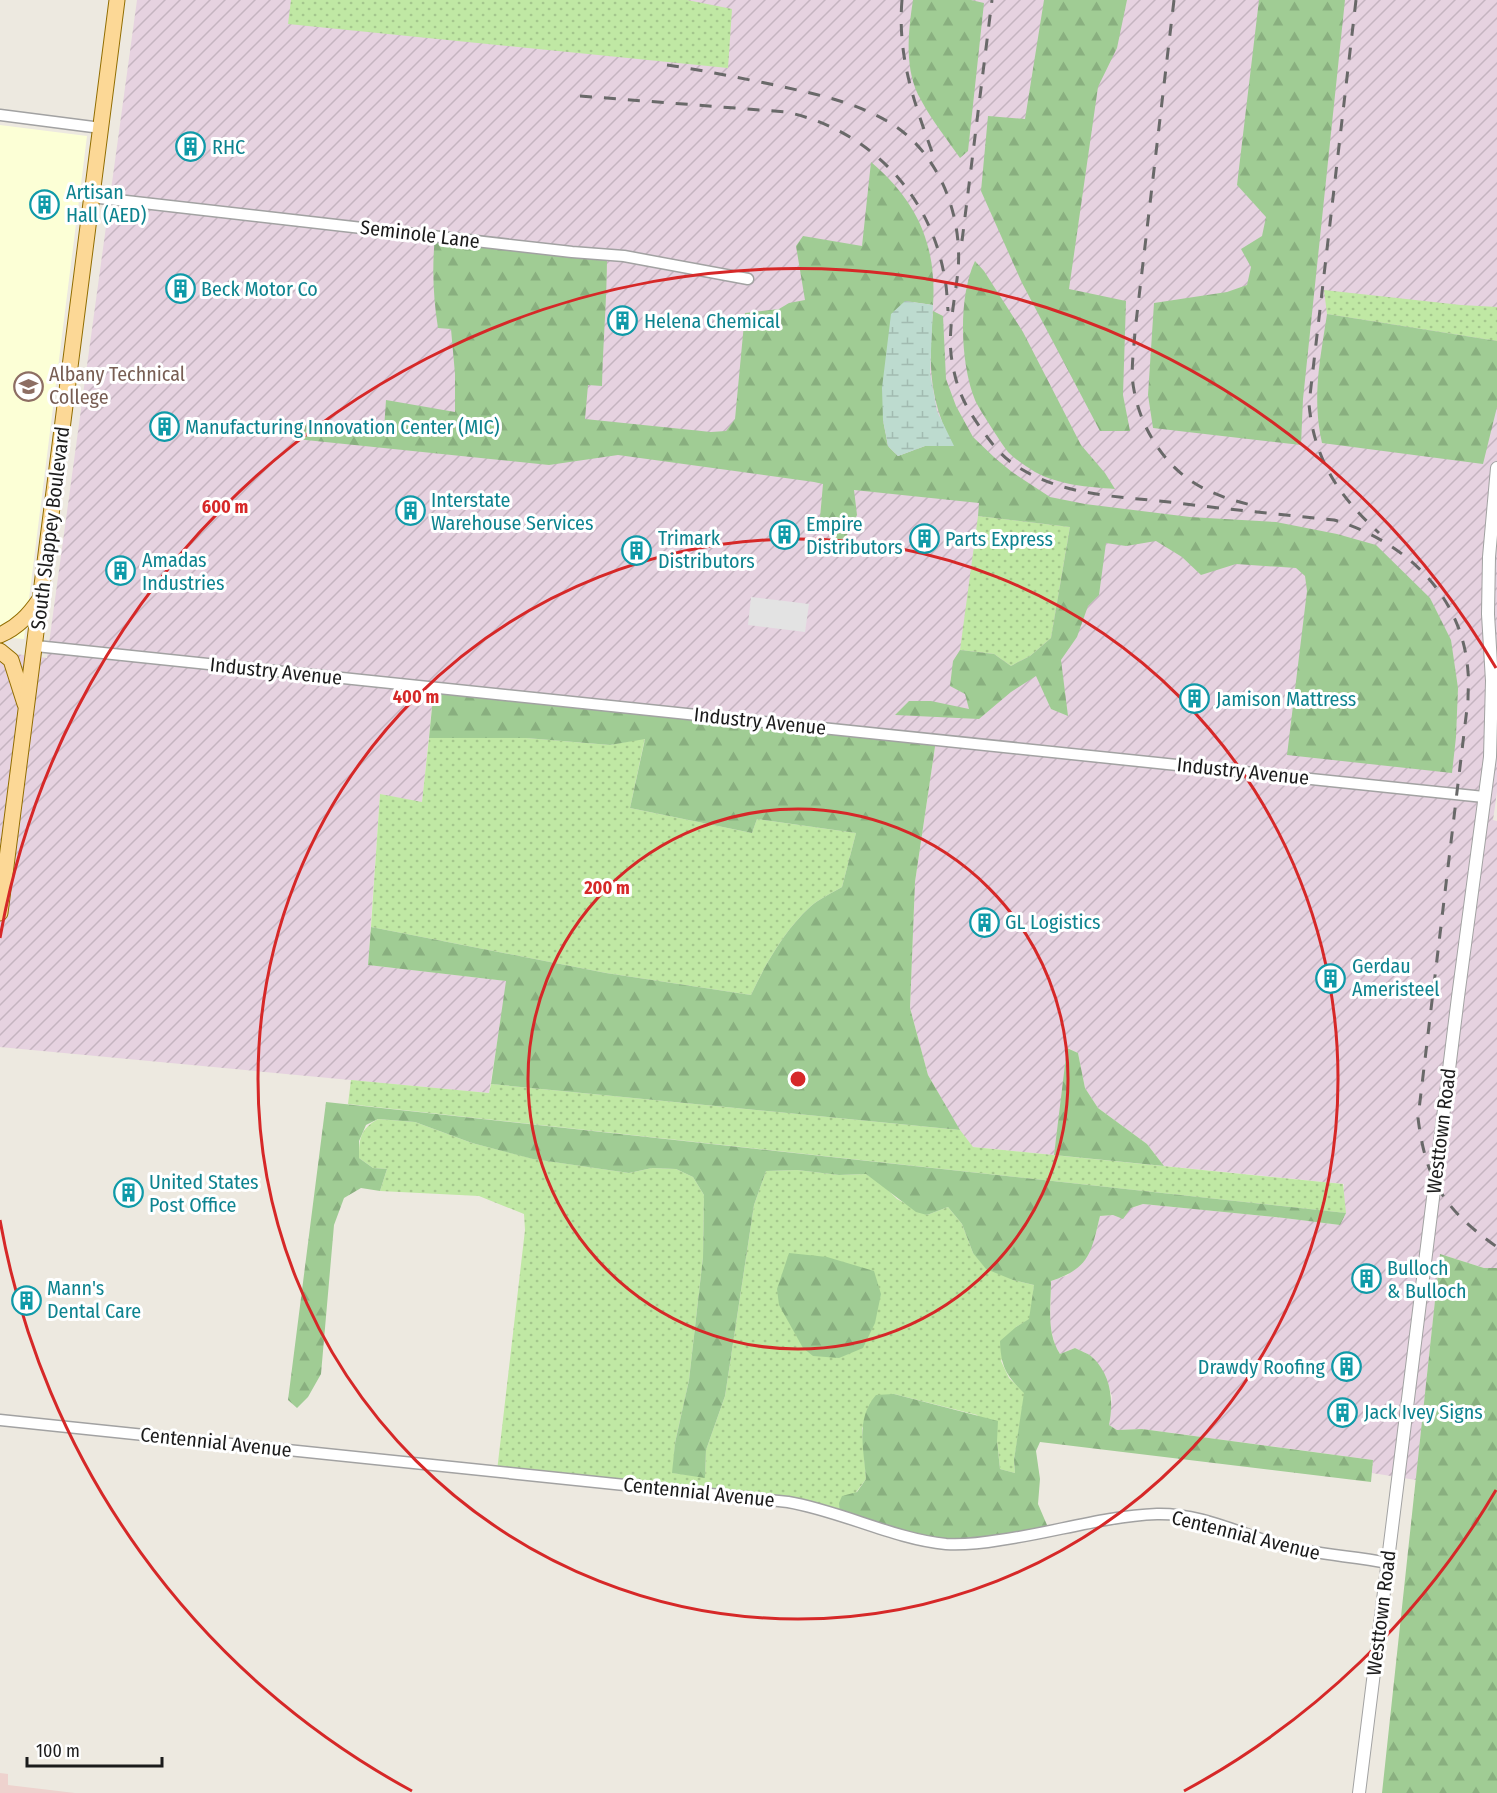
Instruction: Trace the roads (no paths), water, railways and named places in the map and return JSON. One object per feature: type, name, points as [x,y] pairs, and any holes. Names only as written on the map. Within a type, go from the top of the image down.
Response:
[{"type":"main road","name":"South Slappey Boulevard","points":[[0,913],[117,0]]},
{"type":"main road","points":[[0,635],[18,625],[33,610],[42,596]]},
{"type":"main road","points":[[0,651],[11,660],[27,712]]},
{"type":"street","points":[[0,116],[101,128]]},
{"type":"street","name":"Seminole Lane","points":[[91,197],[624,256],[748,279]]},
{"type":"street","name":"Westtown Road","points":[[1359,1793],[1492,727],[1488,614],[1489,557],[1497,468]]},
{"type":"street","name":"Industry Avenue","points":[[36,646],[1484,797]]},
{"type":"street","name":"Centennial Avenue","points":[[0,1420],[788,1502],[813,1506],[892,1531],[946,1544],[983,1543],[1030,1536],[1123,1517],[1158,1514],[1183,1515],[1312,1553],[1388,1563]]},
{"type":"railway","points":[[902,0],[901,22],[905,63],[915,103],[936,163]]},
{"type":"railway","points":[[962,241],[992,0]]},
{"type":"railway","points":[[1174,0],[1135,331],[1133,383],[1137,405],[1149,434],[1167,460],[1178,471],[1203,488],[1251,505]]},
{"type":"railway","points":[[1356,0],[1309,404],[1316,443],[1331,476],[1352,505],[1379,533]]},
{"type":"railway","points":[[667,65],[770,84],[844,102],[887,121],[905,133],[920,149],[944,186],[956,228],[958,271],[950,339],[956,381],[962,398],[976,421],[994,445],[1013,463],[1036,477],[1054,484],[1091,493],[1334,520],[1360,529],[1406,557],[1426,575],[1442,596],[1455,619],[1464,645],[1468,675],[1468,700],[1418,1118],[1426,1160],[1441,1193],[1464,1220],[1497,1247]]},
{"type":"railway","points":[[580,96],[786,112],[815,120],[843,133],[868,149],[890,169],[909,191],[924,216],[936,244],[944,274],[948,311]]},
{"type":"place","name":"RHC","points":[[191,147]]},
{"type":"place","name":"Artisan Hall (AED)","points":[[45,204]]},
{"type":"place","name":"Beck Motor Co","points":[[180,289]]},
{"type":"place","name":"Helena Chemical","points":[[623,321]]},
{"type":"place","name":"Albany Technical College","points":[[28,386]]},
{"type":"place","name":"Manufacturing Innovation Center (MIC)","points":[[164,427]]},
{"type":"place","name":"Interstate Warehouse Services","points":[[410,511]]},
{"type":"place","name":"Empire Distributors","points":[[785,535]]},
{"type":"place","name":"Parts Express","points":[[924,539]]},
{"type":"place","name":"Trimark Distributors","points":[[637,550]]},
{"type":"place","name":"Amadas Industries","points":[[121,571]]},
{"type":"place","name":"Jamison Mattress","points":[[1195,699]]},
{"type":"place","name":"GL Logistics","points":[[984,922]]},
{"type":"place","name":"Gerdau Ameristeel","points":[[1331,978]]},
{"type":"place","name":"United States Post Office","points":[[128,1193]]},
{"type":"place","name":"Bulloch & Bulloch","points":[[1366,1279]]},
{"type":"place","name":"Mann's Dental Care","points":[[26,1300]]},
{"type":"place","name":"Drawdy Roofing","points":[[1346,1367]]},
{"type":"place","name":"Jack Ivey Signs","points":[[1343,1412]]}]
